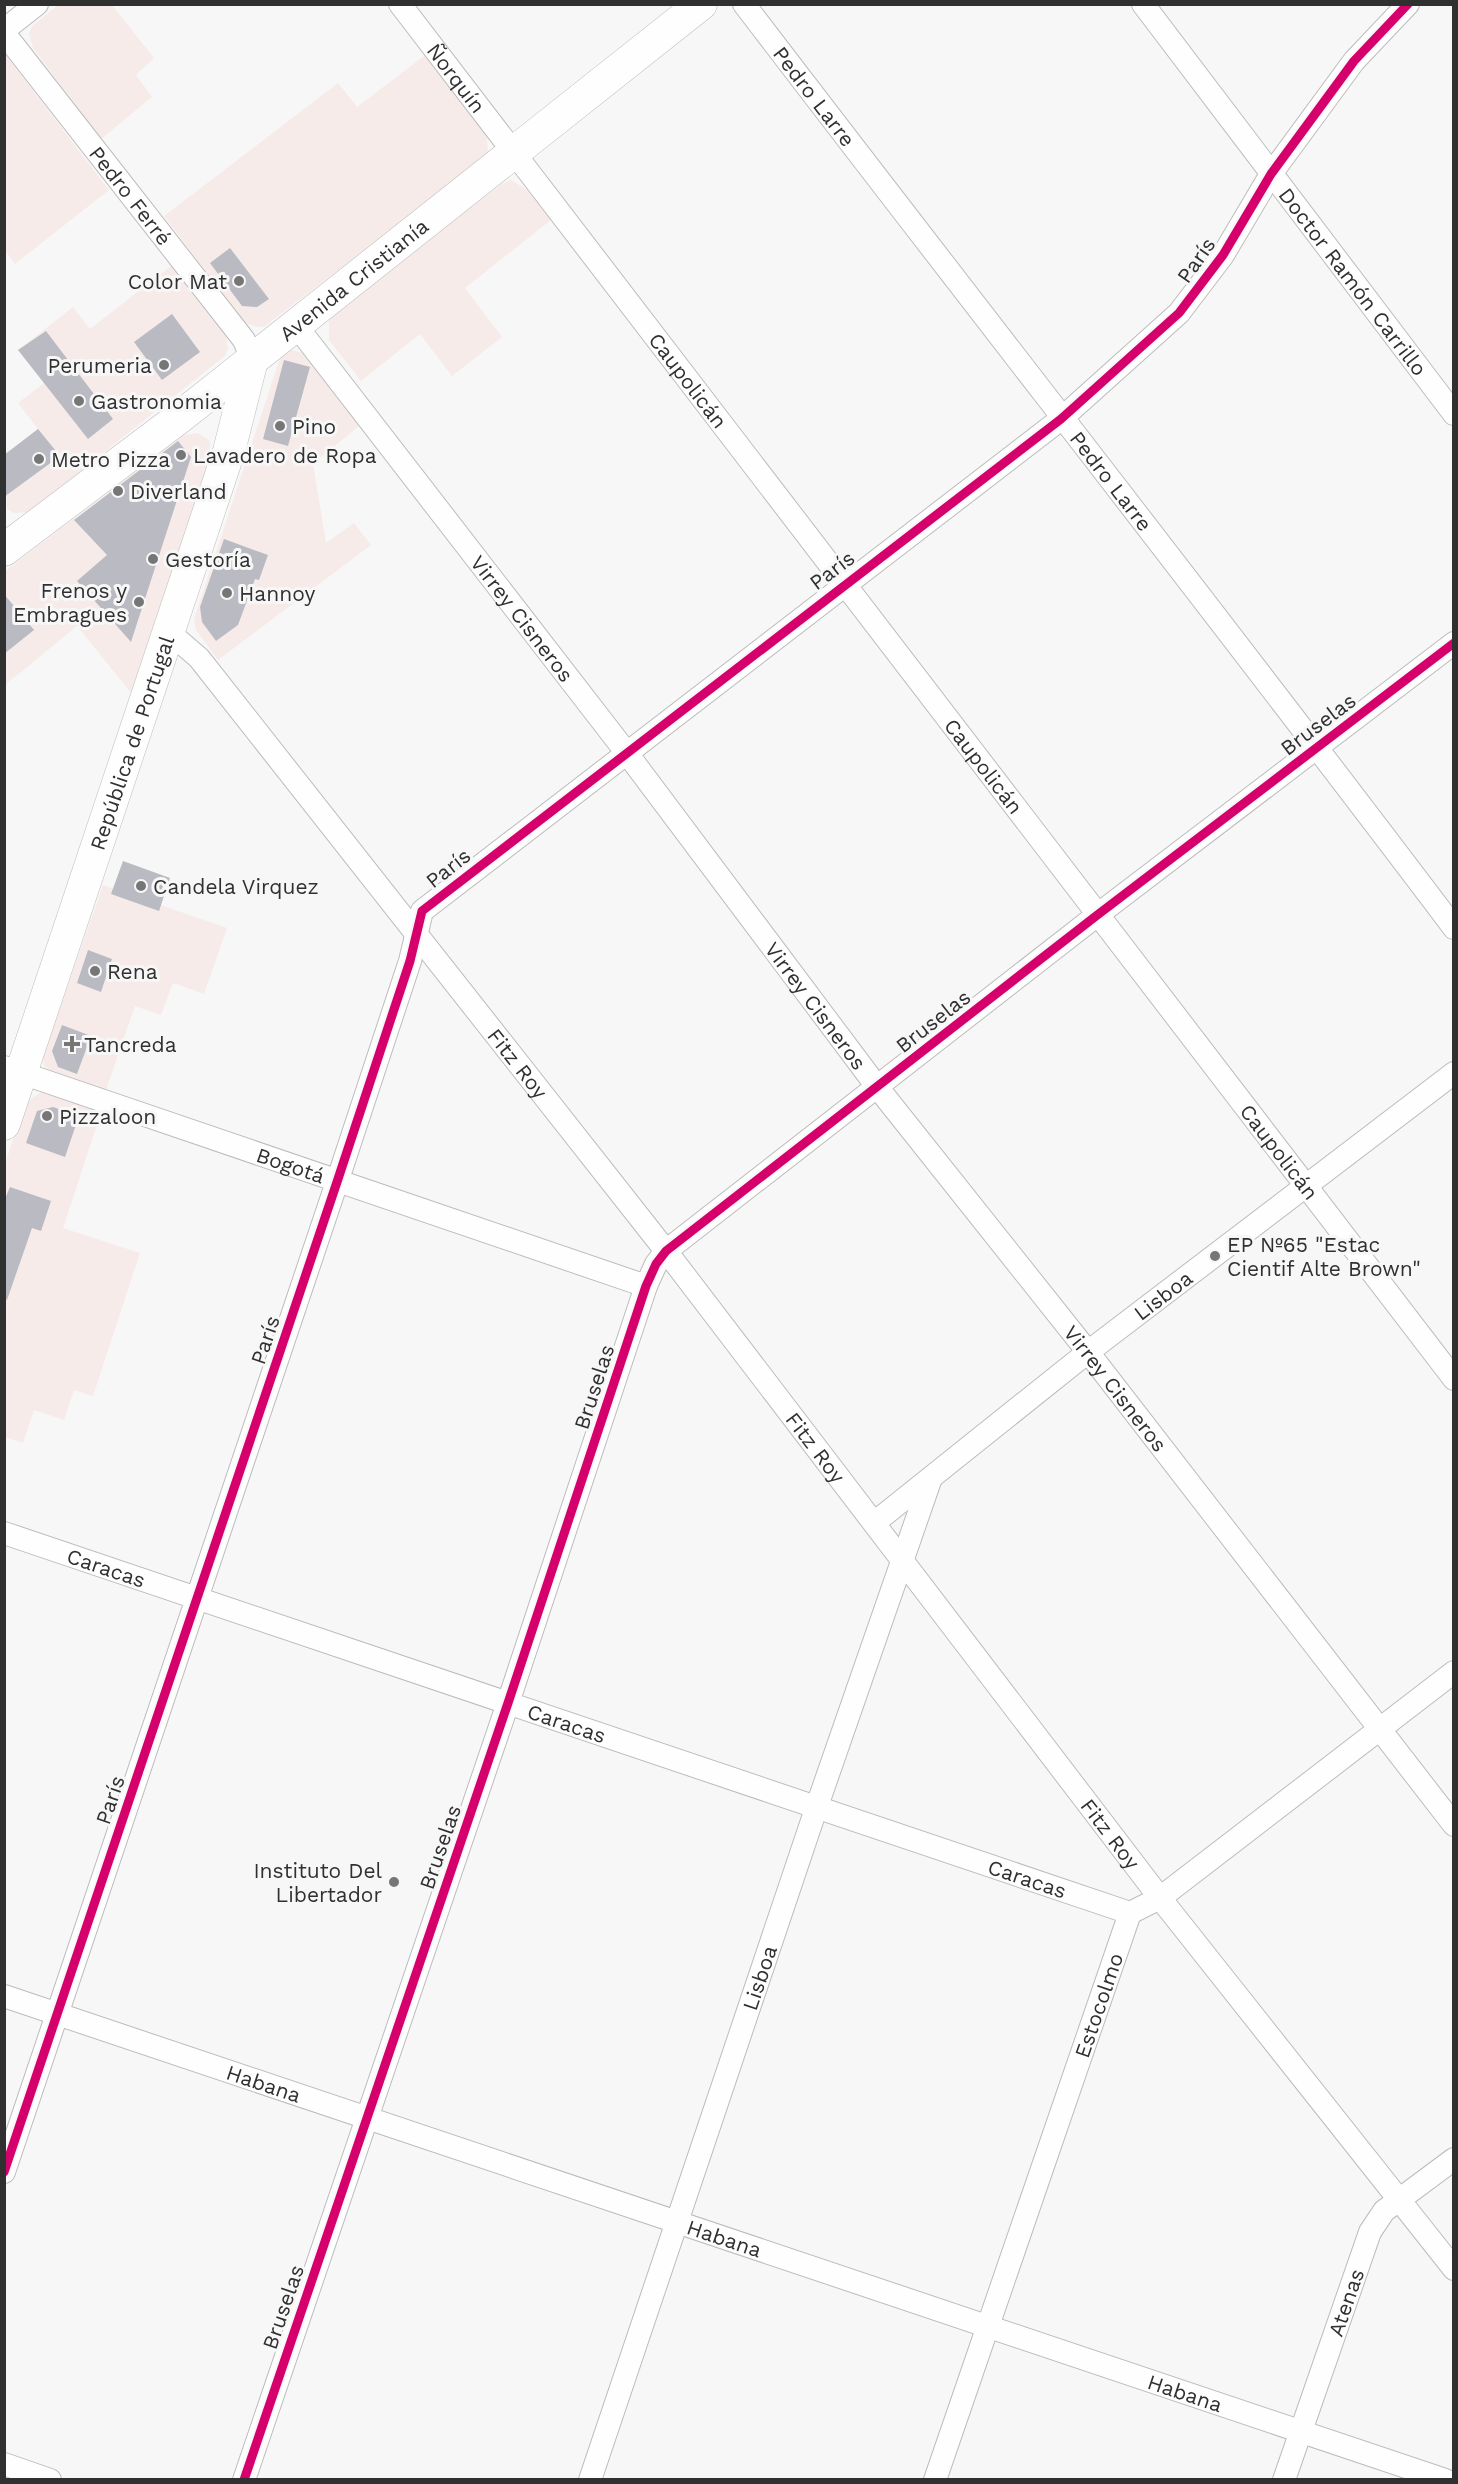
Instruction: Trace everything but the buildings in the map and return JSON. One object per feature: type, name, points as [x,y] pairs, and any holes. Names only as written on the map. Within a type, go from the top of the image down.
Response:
[{"type":"main road","name":"Avenida Cristianía","points":[[9,538],[252,360],[701,4]]},
{"type":"main road","name":"República de Portugal","points":[[4,1124],[13,1070],[170,633],[232,442],[252,360]]},
{"type":"street","points":[[4,31],[37,4]]},
{"type":"street","name":"Ñorquín","points":[[400,4],[513,152]]},
{"type":"street","name":"Pedro Larre","points":[[744,4],[1454,928]]},
{"type":"street","name":"Doctor Ramón Carrillo","points":[[1143,4],[1454,414]]},
{"type":"street","name":"París","points":[[4,2172],[338,1179],[410,961],[422,910],[1061,418],[1179,313],[1223,255],[1271,174],[1354,62],[1408,4]]},
{"type":"street","name":"Pedro Ferré","points":[[4,31],[244,340],[252,360]]},
{"type":"street","name":"Caupolicán","points":[[513,152],[1454,1379]]},
{"type":"street","name":"Virrey Cisneros","points":[[295,324],[626,752],[878,1088],[1088,1352],[1454,1825]]},
{"type":"street","name":"Fitz Roy","points":[[170,633],[199,658],[417,932],[666,1251],[1160,1898],[1454,2269]]},
{"type":"street","name":"Bruselas","points":[[244,2480],[508,1703],[646,1286],[656,1264],[666,1251],[878,1088],[1096,915],[1454,643]]},
{"type":"street","name":"Bogotá","points":[[13,1070],[646,1286]]},
{"type":"street","name":"Lisboa","points":[[874,1523],[1088,1352],[1454,1073]]},
{"type":"street","name":"Lisboa","points":[[590,2480],[901,1558],[931,1478]]},
{"type":"street","name":"Caracas","points":[[4,1533],[1130,1913]]},
{"type":"street","points":[[1130,1913],[1160,1898],[1454,1672]]},
{"type":"street","name":"Estocolmo","points":[[934,2480],[1130,1913]]},
{"type":"street","name":"Habana","points":[[4,1996],[1445,2480]]},
{"type":"street","name":"Atenas","points":[[1284,2480],[1370,2232],[1384,2211],[1454,2159]]},
{"type":"street","points":[[4,2464],[50,2480]]},
{"type":"shaded area","points":[[58,5],[112,5],[154,58],[136,75],[152,97],[101,139],[33,48],[29,33],[32,26]]},
{"type":"shaded area","points":[[428,53],[486,130],[488,151],[483,159],[265,326],[258,327],[245,323],[164,216],[338,83],[357,107]]},
{"type":"shaded area","points":[[5,54],[109,190],[15,264],[5,250]]},
{"type":"shaded area","points":[[511,180],[527,190],[551,220],[465,288],[502,337],[452,376],[420,334],[361,381],[329,340],[329,322],[332,314],[502,184]]},
{"type":"shaded area","points":[[171,266],[226,337],[228,348],[225,356],[29,512],[14,513],[7,509],[5,455],[38,429],[18,403],[44,383],[18,350],[73,307],[90,329]]},
{"type":"shaded area","points":[[290,350],[309,354],[365,421],[313,464],[326,543],[354,523],[371,545],[218,660],[196,630],[194,619],[280,358]]},
{"type":"shaded area","points":[[198,433],[210,441],[209,466],[132,694],[77,626],[5,685],[5,571],[184,435]]},
{"type":"shaded area","points":[[103,885],[227,928],[204,994],[173,983],[161,1015],[135,1006],[106,1090],[49,1070],[44,1066],[43,1057]]},
{"type":"shaded area","points":[[47,1092],[102,1110],[63,1228],[140,1253],[93,1396],[74,1390],[64,1420],[34,1410],[23,1443],[5,1437],[5,1164],[25,1103],[40,1093]]},
{"type":"cycle path","points":[[4,2172],[338,1179],[410,961],[422,911],[1061,419],[1179,313],[1223,255],[1271,174],[1354,61],[1408,4]]},
{"type":"cycle path","points":[[244,2480],[508,1703],[646,1286],[656,1264],[666,1251],[1096,916],[1454,643]]},
{"type":"place","name":"Color Mat","points":[[239,281]]},
{"type":"place","name":"Perumeria","points":[[164,365]]},
{"type":"place","name":"Gastronomia","points":[[79,401]]},
{"type":"place","name":"Pino","points":[[280,426]]},
{"type":"place","name":"Lavadero de Ropa","points":[[181,455]]},
{"type":"place","name":"Metro Pizza","points":[[39,459]]},
{"type":"place","name":"Diverland","points":[[118,491]]},
{"type":"place","name":"Gestoría","points":[[153,559]]},
{"type":"place","name":"Hannoy","points":[[227,593]]},
{"type":"place","name":"Frenos y Embragues","points":[[139,602]]},
{"type":"place","name":"Candela Virquez","points":[[141,886]]},
{"type":"place","name":"Rena","points":[[95,971]]},
{"type":"place","name":"Tancreda","points":[[72,1044]]},
{"type":"place","name":"Pizzaloon","points":[[47,1116]]},
{"type":"place","name":"EP Nº65 \"Estac Cientif Alte Brown\"","points":[[1215,1256]]},
{"type":"place","name":"Instituto Del Libertador","points":[[394,1882]]}]
